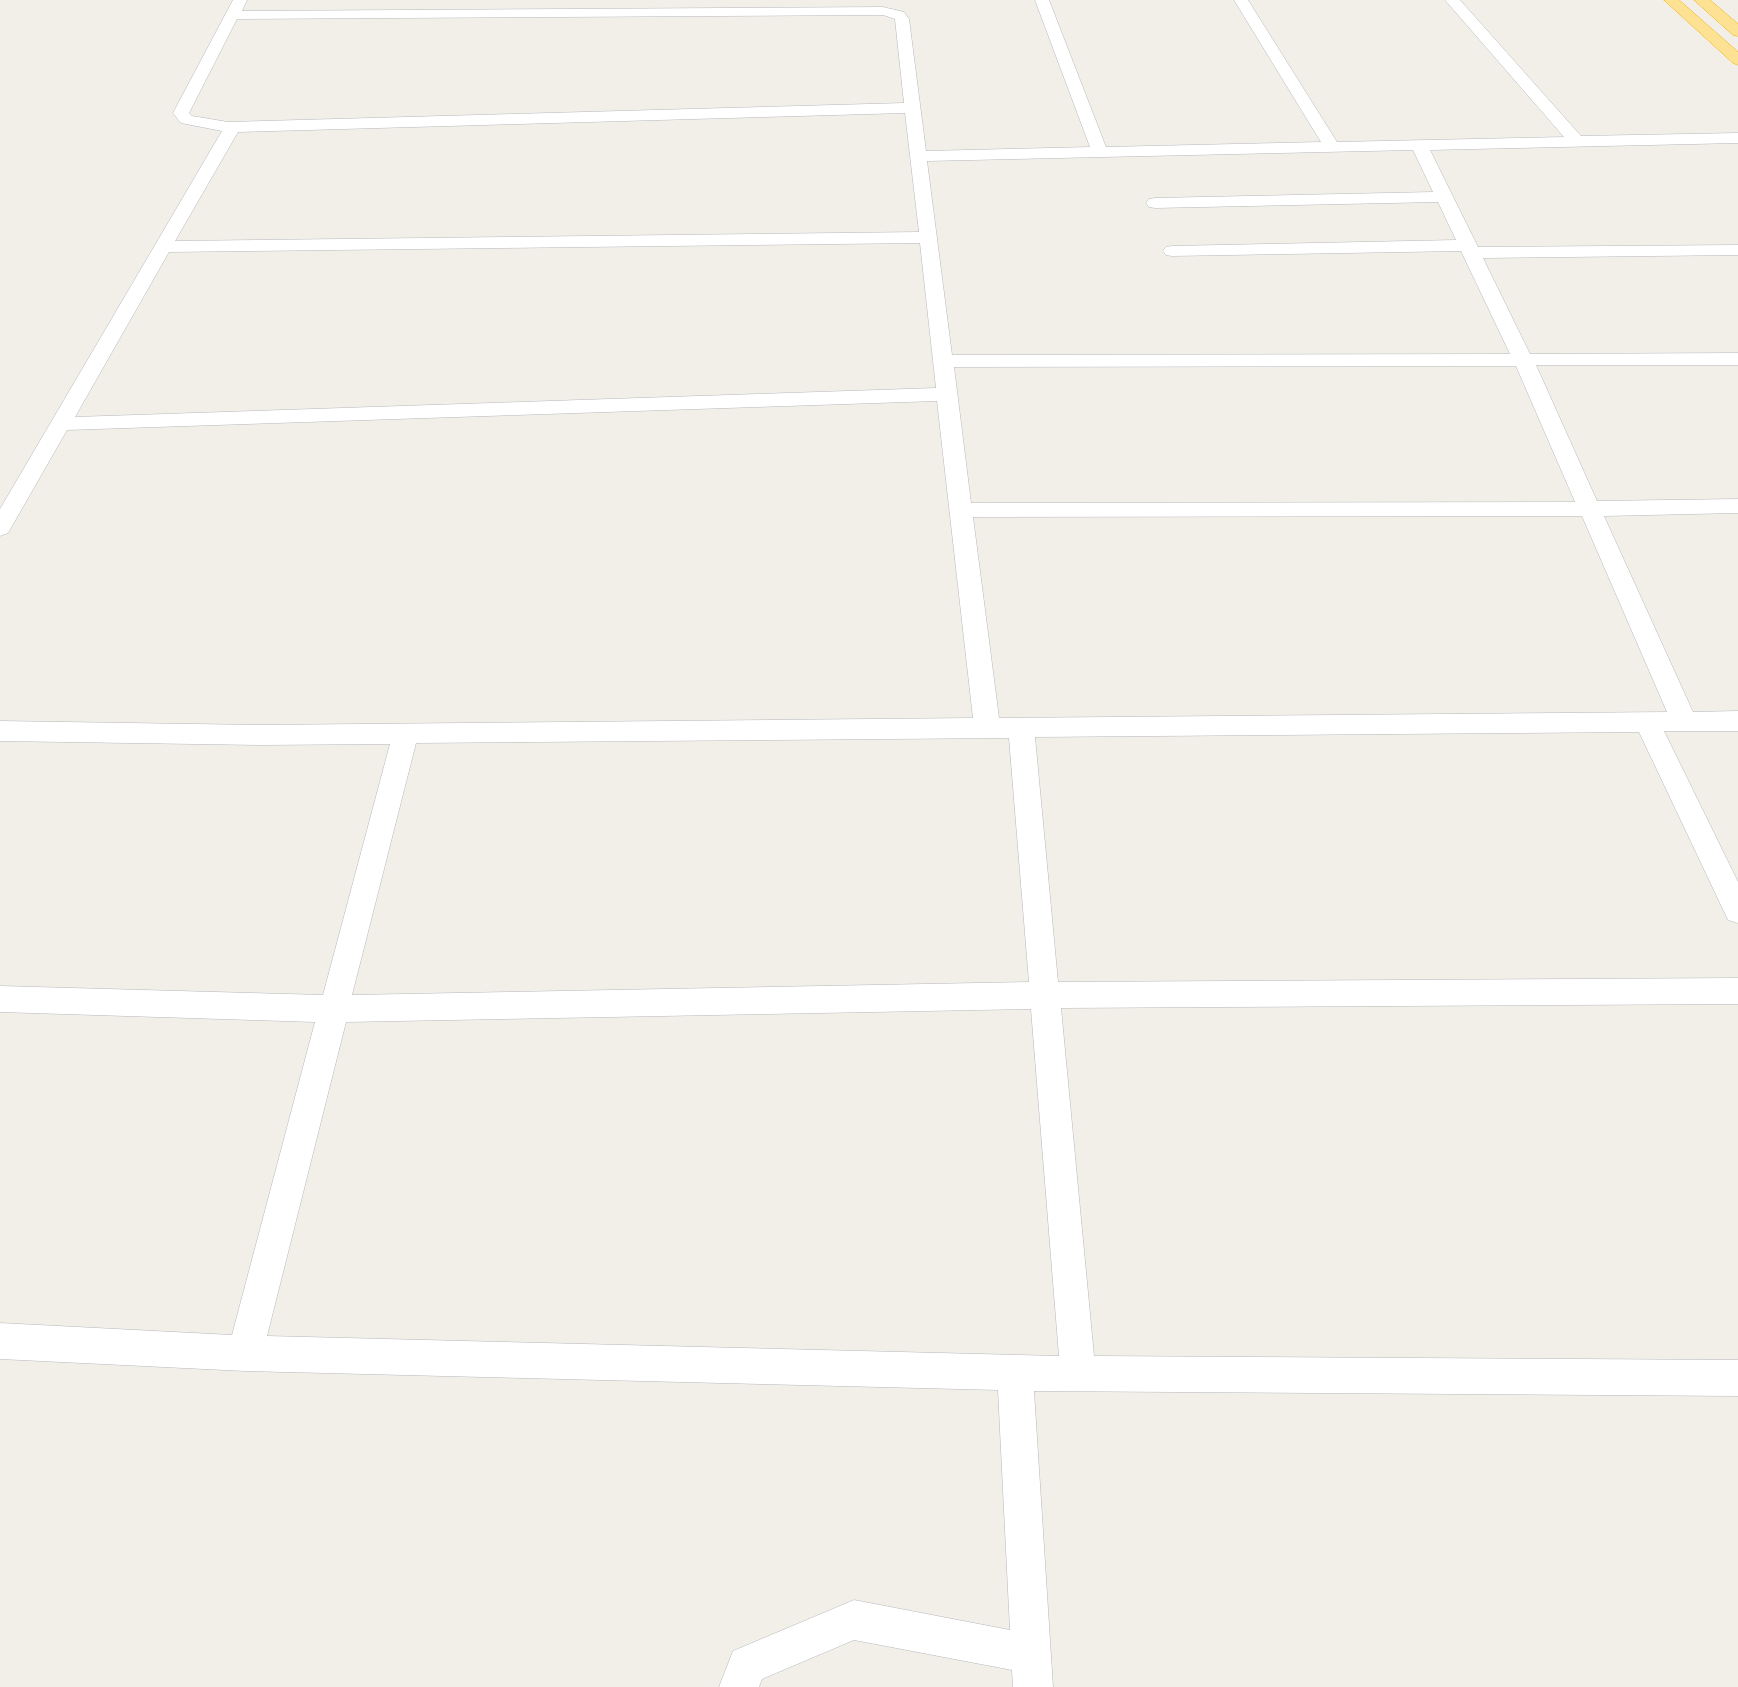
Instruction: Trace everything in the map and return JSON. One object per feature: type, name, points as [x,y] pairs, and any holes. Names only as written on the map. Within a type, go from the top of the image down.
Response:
[{"type":"highway","points":[[1671,0],[1738,60]]},
{"type":"highway","points":[[1701,0],[1738,32]]},
{"type":"street","points":[[900,0],[987,728]]},
{"type":"street","points":[[1042,0],[1100,152]]},
{"type":"street","points":[[1241,0],[1332,147]]},
{"type":"street","points":[[1452,0],[1577,142]]},
{"type":"street","points":[[902,19],[892,12],[883,11],[236,7],[181,113],[187,120],[227,127],[913,108]]},
{"type":"street","points":[[0,528],[230,131],[227,127]]},
{"type":"street","points":[[919,156],[1738,138]]},
{"type":"street","points":[[1419,145],[1523,359],[1684,721]]},
{"type":"street","points":[[1155,203],[1444,197]]},
{"type":"street","points":[[162,247],[928,238]]},
{"type":"street","points":[[1172,251],[1738,250]]},
{"type":"street","points":[[943,360],[1738,359]]},
{"type":"street","points":[[60,424],[947,394]]},
{"type":"street","points":[[961,510],[1590,509],[1738,506]]},
{"type":"street","points":[[0,731],[259,735],[1738,721]]},
{"type":"street","points":[[1646,722],[1738,912]]},
{"type":"street","points":[[1021,728],[1078,1374]]},
{"type":"street","points":[[246,1352],[332,1009],[405,734]]},
{"type":"street","points":[[0,999],[332,1009],[1044,995],[1738,991]]},
{"type":"street","points":[[0,1341],[246,1352],[1078,1374],[1738,1378]]},
{"type":"street","points":[[739,1687],[747,1665],[854,1620],[1032,1671],[1015,1372]]}]
